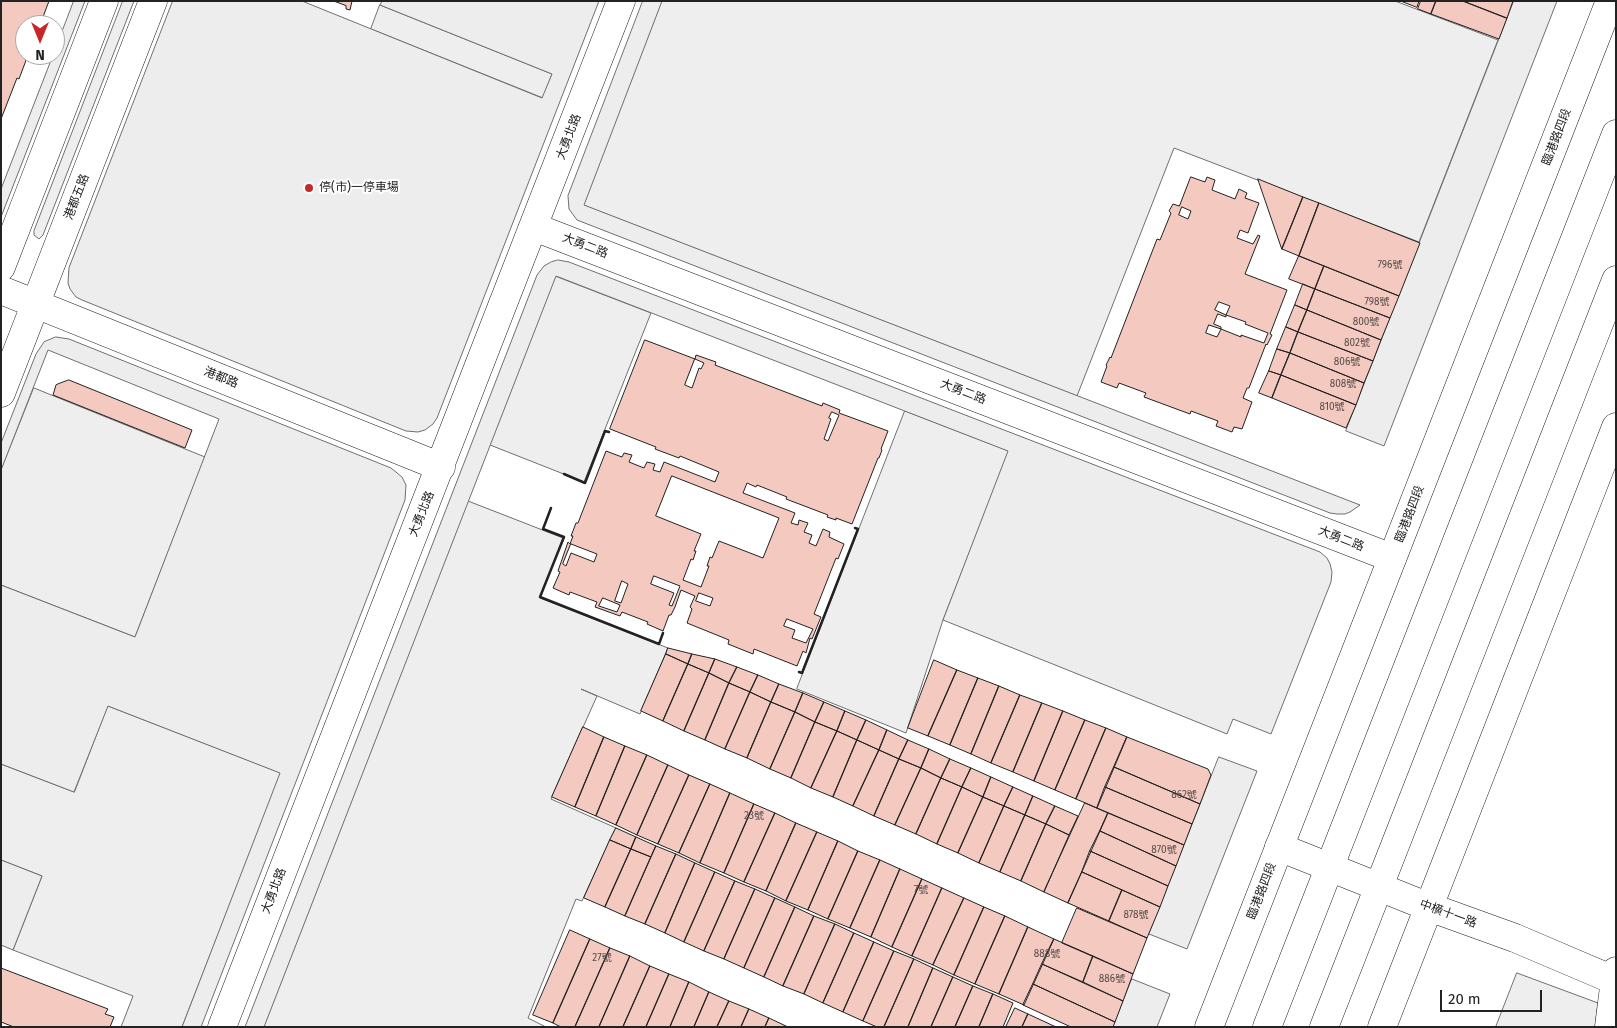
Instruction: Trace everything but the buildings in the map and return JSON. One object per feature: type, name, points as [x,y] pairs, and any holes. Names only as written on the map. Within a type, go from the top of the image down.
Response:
[{"type":"street","points":[[1,267],[104,1]]},
{"type":"street","name":"港都五路","points":[[1,393],[153,1]]},
{"type":"street","name":"大勇北路","points":[[222,1027],[621,1]]},
{"type":"street","name":"臨港路四段","points":[[1209,1027],[1610,1]]},
{"type":"street","points":[[1267,1027],[1616,134]]},
{"type":"street","name":"大勇二路","points":[[534,227],[1392,558]]},
{"type":"street","points":[[1324,1027],[1616,280]]},
{"type":"street","name":"港都路","points":[[1,290],[440,467]]},
{"type":"street","points":[[1382,1027],[1616,427]]},
{"type":"street","name":"中橫十一路","points":[[1279,847],[1428,907],[1515,938],[1615,978]]},
{"type":"street","points":[[1609,1027],[1615,978]]},
{"type":"shaded area","points":[[74,1],[85,1],[65,52],[65,24]]},
{"type":"shaded area","points":[[123,1],[134,1],[43,235],[39,239],[34,235],[34,231]]},
{"type":"shaded area","name":"停(市)一停車場","points":[[173,1],[302,1],[542,98],[552,74],[380,5],[382,1],[599,1],[437,418],[425,430],[418,432],[406,431],[82,300],[76,297],[70,289],[68,283],[69,268]]},
{"type":"shaded area","points":[[643,1],[662,1],[584,205],[1360,505],[1345,514],[1330,513],[577,220],[569,209],[568,196]]},
{"type":"shaded area","points":[[662,1],[1395,1],[1498,40],[1419,242],[1174,148],[1077,396],[583,205]]},
{"type":"shaded area","points":[[1514,1],[1557,1],[1384,446],[1346,431]]},
{"type":"shaded area","points":[[380,5],[552,74],[543,98],[371,29]]},
{"type":"shaded area","points":[[49,65],[60,65],[1,217],[1,189]]},
{"type":"shaded area","points":[[558,260],[569,262],[1320,552],[1327,558],[1330,564],[1332,572],[1331,582],[1271,734],[1233,719],[1227,734],[943,620],[1008,451],[556,276],[264,1027],[245,1027],[537,275],[544,266]]},
{"type":"shaded area","points":[[555,276],[651,313],[584,482],[490,445]]},
{"type":"shaded area","points":[[56,337],[69,339],[391,468],[402,477],[406,485],[405,500],[201,1027],[182,1027],[280,773],[108,706],[74,792],[1,764],[1,585],[135,637],[219,419],[48,350],[1,470],[1,443],[36,354],[44,342]]},
{"type":"shaded area","points":[[34,388],[205,457],[135,637],[1,585],[1,470]]},
{"type":"shaded area","points":[[905,411],[1009,451],[943,620],[906,733],[797,689]]},
{"type":"shaded area","points":[[468,501],[563,538],[540,598],[668,648],[640,714],[581,689],[597,696],[551,799],[616,828],[582,901],[576,899],[528,1018],[546,1027],[264,1027]]},
{"type":"shaded area","points":[[108,706],[281,773],[182,1027],[121,1027],[133,996],[13,950],[42,876],[1,860],[1,764],[74,792]]},
{"type":"shaded area","points":[[1219,757],[1257,771],[1187,949],[1149,934]]},
{"type":"shaded area","points":[[1,860],[42,876],[13,950],[1,945]]},
{"type":"shaded area","points":[[1517,973],[1598,1003],[1595,1027],[1496,1027]]},
{"type":"shaded area","points":[[1132,979],[1170,994],[1157,1027],[1113,1027]]},
{"type":"wall","points":[[564,474],[585,483],[605,431],[609,432]]},
{"type":"wall","points":[[551,508],[543,529],[564,537],[540,597],[659,644],[663,633]]},
{"type":"wall","points":[[799,672],[802,673],[858,529],[855,528]]},
{"type":"place","name":"停(市)一停車場","points":[[309,188]]}]
